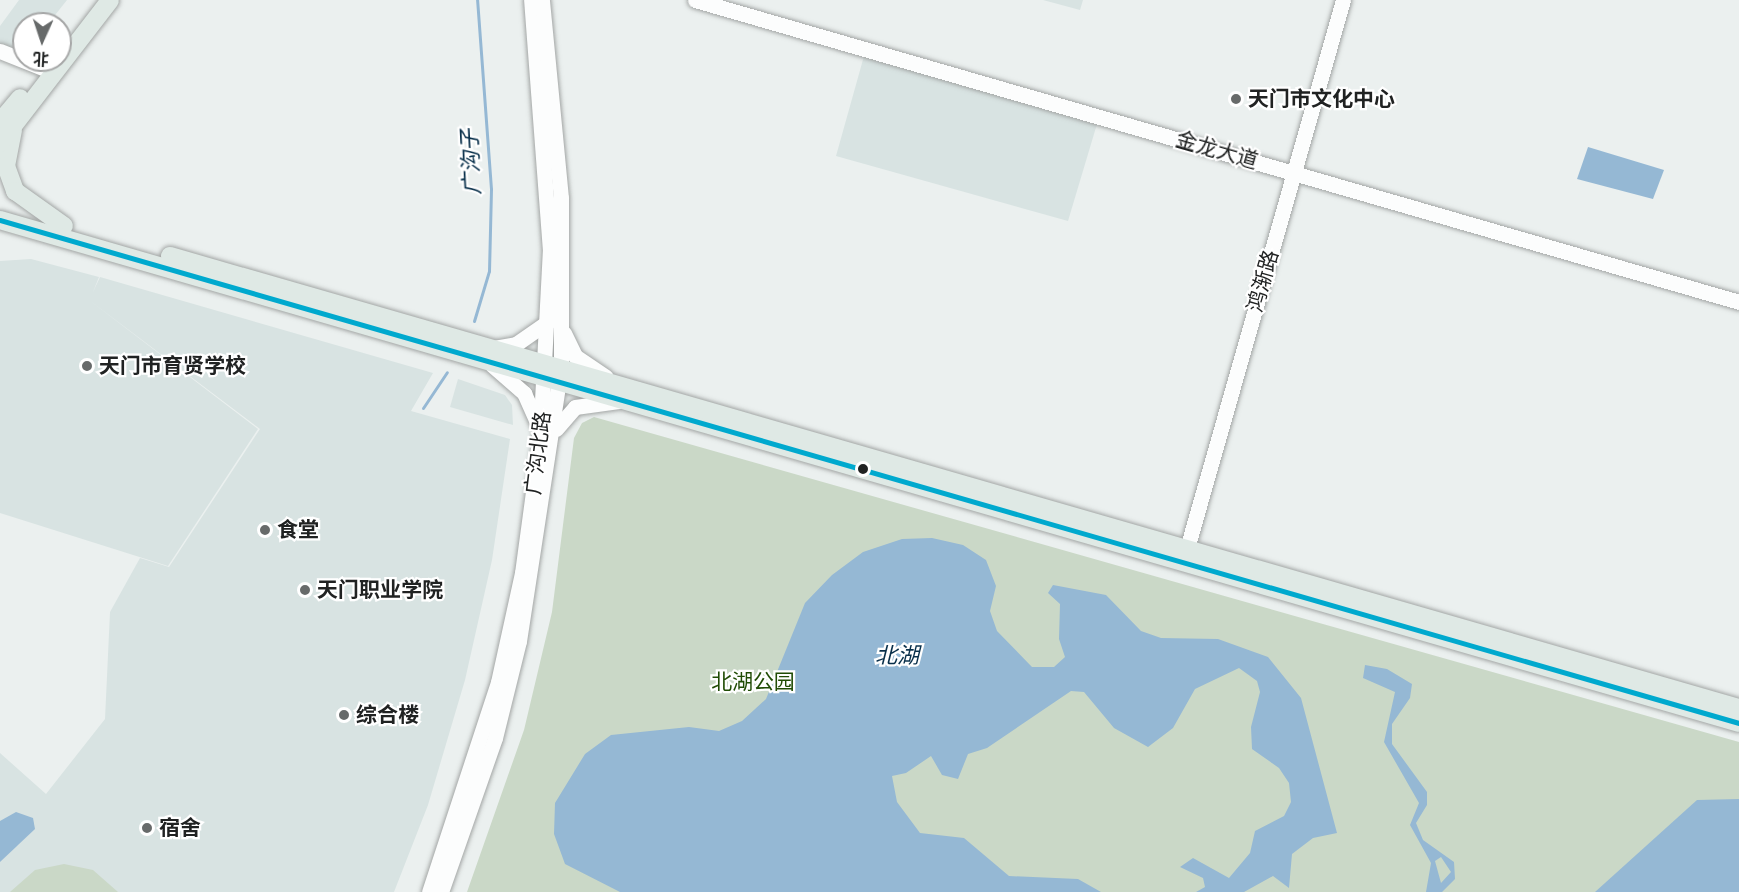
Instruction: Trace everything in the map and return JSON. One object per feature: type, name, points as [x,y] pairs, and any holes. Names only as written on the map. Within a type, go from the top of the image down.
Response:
[{"type":"main road","points":[[72,34],[98,0]]},
{"type":"main road","points":[[60,231],[23,201],[8,178],[4,122],[110,0]]},
{"type":"main road","points":[[0,143],[4,122],[42,72]]},
{"type":"main road","points":[[0,208],[60,231],[623,394],[1185,555],[1739,708]]},
{"type":"main road","points":[[0,220],[60,231]]},
{"type":"main road","points":[[0,234],[60,231]]},
{"type":"main road","points":[[1185,555],[1739,723]]},
{"type":"street","name":"广沟北路","points":[[531,0],[547,159],[555,322]]},
{"type":"street","name":"广沟北路","points":[[441,892],[506,699],[530,592],[553,373],[561,198],[542,0]]},
{"type":"street","name":"金龙大道","points":[[695,0],[1739,302]]},
{"type":"street","name":"鸿渐路","points":[[1185,555],[1342,0]]},
{"type":"street","points":[[546,440],[530,402],[489,355],[516,344],[555,322],[575,356],[623,394]]},
{"type":"street","points":[[546,440],[559,422],[575,407],[623,394]]},
{"type":"street","name":"广沟北路","points":[[429,892],[498,682],[522,573],[546,440]]},
{"type":"shaded area","points":[[19,0],[67,0],[58,12],[12,12],[12,50],[0,45],[0,26]]},
{"type":"shaded area","points":[[1043,0],[1083,0],[1080,10]]},
{"type":"shaded area","points":[[864,56],[1097,124],[1068,221],[836,156]]},
{"type":"shaded area","name":"天门职业学院","points":[[31,259],[99,277],[93,292],[100,277],[433,373],[411,411],[510,439],[492,560],[465,680],[428,805],[394,892],[0,892],[0,753],[46,794],[105,719],[110,612],[140,558],[169,567],[260,429],[89,300],[258,429],[168,566],[0,513],[0,261]]},
{"type":"shaded area","points":[[458,379],[505,395],[512,405],[513,425],[450,407]]},
{"type":"green space","name":"北湖公园","points":[[594,417],[1739,742],[1739,892],[467,892],[524,730],[552,612],[574,438],[582,423]]},
{"type":"green space","points":[[64,864],[93,870],[118,892],[10,892],[35,870]]},
{"type":"water","points":[[1588,147],[1664,170],[1653,199],[1577,179]]},
{"type":"water","name":"北湖","points":[[932,538],[963,545],[986,560],[996,586],[990,611],[997,631],[1032,667],[1054,667],[1065,657],[1059,639],[1060,604],[1048,593],[1053,585],[1106,595],[1141,631],[1161,638],[1218,639],[1268,657],[1301,698],[1337,833],[1313,838],[1292,854],[1289,888],[1273,876],[1244,892],[1196,892],[1205,887],[1203,878],[1180,867],[1193,858],[1229,878],[1250,853],[1255,831],[1284,816],[1291,802],[1289,783],[1279,768],[1252,749],[1251,727],[1260,692],[1257,681],[1239,668],[1195,689],[1173,728],[1148,747],[1114,728],[1084,692],[1071,691],[987,748],[968,754],[958,779],[942,775],[931,756],[906,773],[892,776],[897,802],[920,833],[964,838],[1009,876],[1078,879],[1101,892],[620,892],[565,864],[554,834],[555,803],[585,754],[611,735],[689,727],[719,731],[742,721],[766,699],[805,603],[832,575],[863,552],[902,539]]},
{"type":"water","points":[[1365,665],[1387,669],[1412,684],[1410,698],[1392,724],[1392,744],[1427,792],[1427,805],[1416,823],[1423,840],[1454,862],[1455,879],[1442,892],[1426,892],[1431,863],[1410,825],[1419,803],[1384,742],[1395,692],[1363,678]],"holes":[[[1441,857],[1451,872],[1441,883],[1435,861]]]},
{"type":"water","points":[[1739,799],[1739,892],[1595,892],[1697,800]]},
{"type":"water","points":[[16,812],[33,818],[35,829],[0,862],[0,821]]},
{"type":"waterway","name":"广沟子","points":[[474,321],[489,271],[491,189],[477,0]]},
{"type":"waterway","name":"广沟子","points":[[423,408],[447,372]]},
{"type":"transit line","points":[[0,220],[1739,723]]},
{"type":"place","name":"天门市文化中心","points":[[1236,99]]},
{"type":"place","name":"天门市育贤学校","points":[[87,366]]},
{"type":"place","name":"食堂","points":[[265,530]]},
{"type":"place","name":"天门职业学院","points":[[305,590]]},
{"type":"place","name":"综合楼","points":[[344,715]]},
{"type":"place","name":"宿舍","points":[[147,828]]}]
